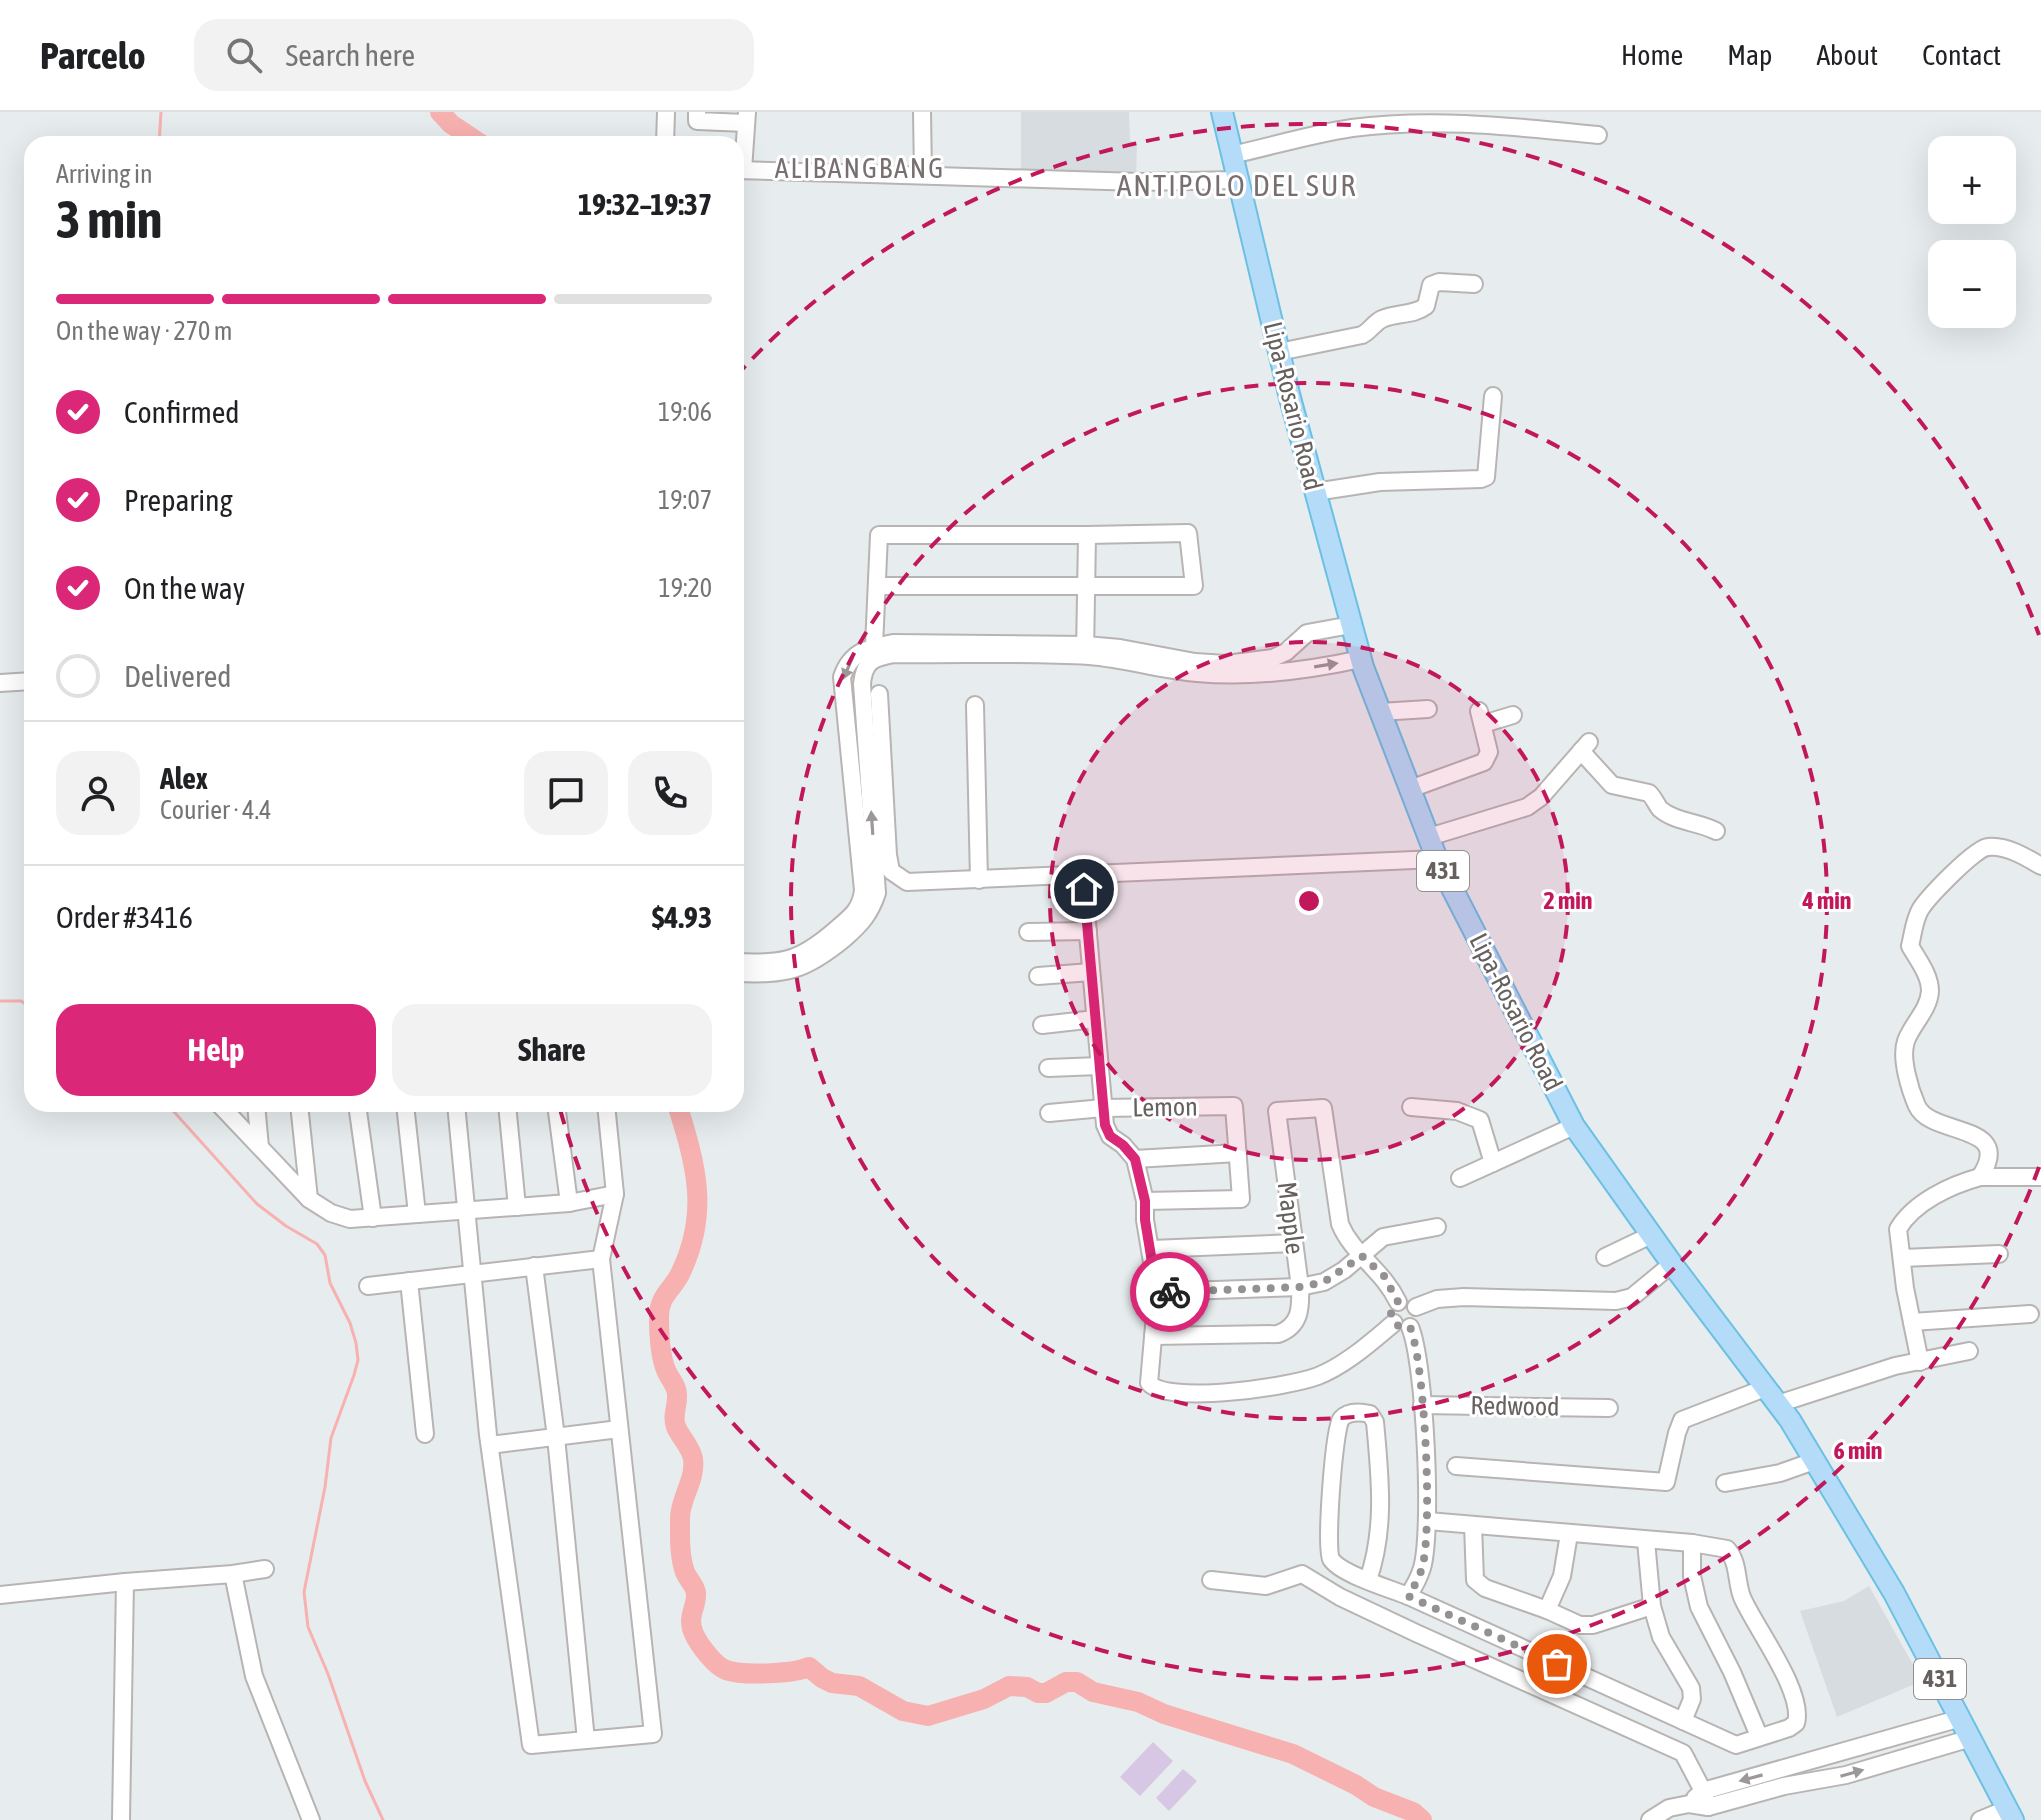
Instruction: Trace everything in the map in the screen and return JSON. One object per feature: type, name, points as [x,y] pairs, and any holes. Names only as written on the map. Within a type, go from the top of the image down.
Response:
[{"type":"main road","name":"Lipa-Rosario Road","points":[[1222,112],[1279,352],[1351,625],[1380,712],[1437,859],[1574,1126],[1672,1264],[1778,1404],[1894,1593],[2010,1815]]},
{"type":"street","points":[[665,136],[666,112]]},
{"type":"street","points":[[697,112],[697,121],[746,118]]},
{"type":"street","points":[[922,112],[923,175]]},
{"type":"street","points":[[1232,155],[1351,128],[1429,122],[1598,135]]},
{"type":"street","points":[[744,170],[1139,182],[1237,180]]},
{"type":"street","points":[[1279,352],[1362,335],[1378,321],[1419,312],[1426,306],[1431,285],[1439,282],[1474,284]]},
{"type":"street","points":[[1315,492],[1380,482],[1486,477],[1493,396]]},
{"type":"street","points":[[874,646],[879,535],[1188,533],[1194,586],[877,586]]},
{"type":"street","points":[[1086,650],[1087,535]]},
{"type":"street","points":[[744,973],[767,974],[802,968],[822,957],[862,922],[871,910],[877,893],[862,684],[863,670],[874,658],[894,654],[1120,648],[1195,662],[1226,664],[1273,658],[1286,652],[1307,633],[1351,625]]},
{"type":"street","points":[[744,962],[767,963],[798,957],[816,948],[861,905],[863,890],[842,677],[854,655],[874,646],[893,643],[1086,650],[1194,673],[1226,675],[1324,667],[1361,659]]},
{"type":"street","points":[[1286,652],[1291,669]]},
{"type":"street","points":[[0,683],[24,682]]},
{"type":"street","points":[[879,694],[888,855],[891,871],[899,878],[917,883],[1437,859]]},
{"type":"street","points":[[975,705],[979,880]]},
{"type":"street","points":[[1380,712],[1428,709]]},
{"type":"street","points":[[1410,789],[1484,762],[1489,752],[1481,718],[1513,715]]},
{"type":"street","points":[[1429,837],[1527,807],[1541,797],[1585,747],[1612,785],[1649,793],[1659,807],[1673,816],[1702,823],[1716,831]]},
{"type":"street","points":[[1980,1177],[1987,1157],[1982,1139],[1966,1130],[1924,1117],[1909,1082],[1904,1051],[1906,1040],[1928,1001],[1930,991],[1924,970],[1910,946],[1921,907],[1967,859],[1983,847],[2003,849],[2041,866]]},
{"type":"street","points":[[1084,889],[1105,1125],[1110,1136],[1135,1159],[1152,1249],[1157,1292],[1149,1383],[1153,1388],[1170,1393],[1284,1385],[1319,1375],[1347,1360],[1402,1325],[1418,1318],[1416,1307],[1405,1300],[1398,1302],[1391,1312],[1402,1325],[1415,1338],[1422,1405],[1428,1521],[1422,1568],[1408,1596]]},
{"type":"street","points":[[1028,932],[1088,931]]},
{"type":"street","points":[[1038,976],[1091,972]]},
{"type":"street","points":[[1042,1025],[1095,1019]]},
{"type":"street","points":[[1048,1068],[1099,1066]]},
{"type":"street","name":"Lemon","points":[[1049,1113],[1103,1108],[1234,1106],[1238,1153]]},
{"type":"street","points":[[1411,1107],[1457,1111],[1480,1120],[1493,1163]]},
{"type":"street","name":"Mapple","points":[[1153,1336],[1278,1334],[1289,1330],[1297,1320],[1301,1304],[1300,1287],[1277,1111],[1323,1108],[1340,1224],[1346,1238],[1362,1256]]},
{"type":"street","points":[[227,1112],[309,1199],[331,1213],[350,1219],[569,1203],[615,1194]]},
{"type":"street","points":[[257,1112],[260,1147]]},
{"type":"street","points":[[300,1112],[309,1199]]},
{"type":"street","points":[[358,1112],[373,1218]]},
{"type":"street","points":[[406,1112],[417,1214]]},
{"type":"street","points":[[457,1112],[490,1445],[531,1745],[653,1734],[601,1259],[615,1194],[607,1112]]},
{"type":"street","points":[[508,1112],[517,1207]]},
{"type":"street","points":[[557,1112],[569,1203]]},
{"type":"street","points":[[1460,1178],[1574,1126]]},
{"type":"street","points":[[1135,1159],[1238,1153],[1241,1199],[1145,1201]]},
{"type":"street","points":[[1920,1362],[1898,1234],[1902,1222],[1951,1186],[1980,1177],[2041,1177]]},
{"type":"street","points":[[1157,1292],[1300,1287],[1324,1282],[1383,1237],[1437,1227]]},
{"type":"street","points":[[1605,1257],[1651,1235]]},
{"type":"street","points":[[1152,1249],[1294,1243]]},
{"type":"street","points":[[1902,1258],[1999,1254]]},
{"type":"street","points":[[1362,1256],[1384,1276],[1398,1302]]},
{"type":"street","points":[[368,1286],[601,1259]]},
{"type":"street","points":[[1416,1307],[1437,1299],[1464,1297],[1616,1301],[1632,1297],[1672,1264]]},
{"type":"street","points":[[534,1266],[556,1437],[586,1740]]},
{"type":"street","points":[[409,1281],[425,1434]]},
{"type":"street","points":[[1912,1322],[2030,1314]]},
{"type":"street","points":[[1778,1404],[1895,1366],[1969,1351]]},
{"type":"street","points":[[1456,1466],[1666,1482],[1682,1420],[1765,1388]]},
{"type":"street","name":"Redwood","points":[[1422,1405],[1609,1408]]},
{"type":"street","points":[[1368,1580],[1377,1555],[1381,1498],[1375,1422],[1370,1414],[1348,1414],[1336,1428],[1328,1550],[1333,1562],[1368,1580],[1736,1745],[1793,1727],[1798,1718],[1769,1641],[1742,1595],[1731,1552],[1692,1543],[1428,1521]]},
{"type":"street","points":[[490,1445],[619,1429]]},
{"type":"street","points":[[1725,1483],[1780,1473],[1814,1461]]},
{"type":"street","points":[[1473,1525],[1478,1583],[1580,1625],[1593,1625],[1652,1606]]},
{"type":"street","points":[[1547,1610],[1562,1576],[1569,1534]]},
{"type":"street","points":[[1646,1541],[1652,1606],[1661,1637],[1691,1688],[1692,1699],[1683,1721]]},
{"type":"street","points":[[1692,1543],[1692,1576],[1699,1607],[1732,1672],[1759,1736]]},
{"type":"street","points":[[0,1595],[265,1569]]},
{"type":"street","points":[[233,1574],[254,1676],[311,1820]]},
{"type":"street","points":[[1211,1580],[1266,1586],[1302,1574],[1340,1597],[1416,1633],[1683,1753],[1706,1799]]},
{"type":"street","points":[[121,1820],[125,1582]]},
{"type":"street","points":[[1650,1820],[1669,1808],[1961,1718]]},
{"type":"street","points":[[1706,1799],[1846,1775],[1971,1738]]},
{"type":"street","points":[[1807,1763],[1812,1781]]},
{"type":"street","points":[[1980,1820],[2010,1815]]},
{"type":"shaded area","points":[[1021,112],[1129,112],[1130,141],[1137,142],[1136,178],[1021,176]]},
{"type":"shaded area","points":[[1869,1586],[1922,1681],[1837,1717],[1800,1611],[1844,1601]]},
{"type":"shaded area","points":[[1153,1742],[1173,1761],[1140,1796],[1120,1777]]},
{"type":"shaded area","points":[[1183,1769],[1197,1781],[1169,1811],[1156,1798]]},
{"type":"waterway","points":[[160,136],[161,112]]},
{"type":"waterway","points":[[440,112],[469,136]]},
{"type":"waterway","points":[[0,1001],[24,1003]]},
{"type":"waterway","points":[[174,1112],[257,1204],[317,1244],[325,1255],[330,1283],[350,1323],[356,1343],[358,1360],[331,1438],[325,1487],[304,1592],[308,1627],[328,1674],[365,1781],[383,1820]]},
{"type":"waterway","points":[[679,1112],[694,1169],[697,1209],[689,1252],[680,1274],[661,1303],[660,1336],[664,1364],[677,1393],[675,1423],[693,1459],[680,1518],[683,1566],[696,1593],[692,1628],[712,1660],[726,1670],[756,1674],[809,1667],[832,1683],[859,1686],[903,1711],[928,1716],[984,1699],[1009,1686],[1046,1693],[1066,1682],[1077,1682],[1093,1692],[1138,1702],[1164,1714],[1293,1754],[1374,1797],[1413,1812],[1422,1820]]},
{"type":"way so far","points":[[1170,1292],[1300,1287],[1324,1282],[1362,1256],[1384,1276],[1398,1302],[1391,1312],[1391,1318],[1399,1327],[1410,1327],[1415,1338],[1422,1405],[1428,1521],[1422,1568],[1408,1596],[1557,1664]]},
{"type":"district","name":"ALIBANGBANG","points":[[860,168]]},
{"type":"district","name":"ANTIPOLO DEL SUR","points":[[1237,186]]},
{"type":"route","points":[[1084,889],[1105,1125],[1110,1136],[1135,1159],[1145,1201],[1145,1220],[1157,1292],[1170,1292]]}]
